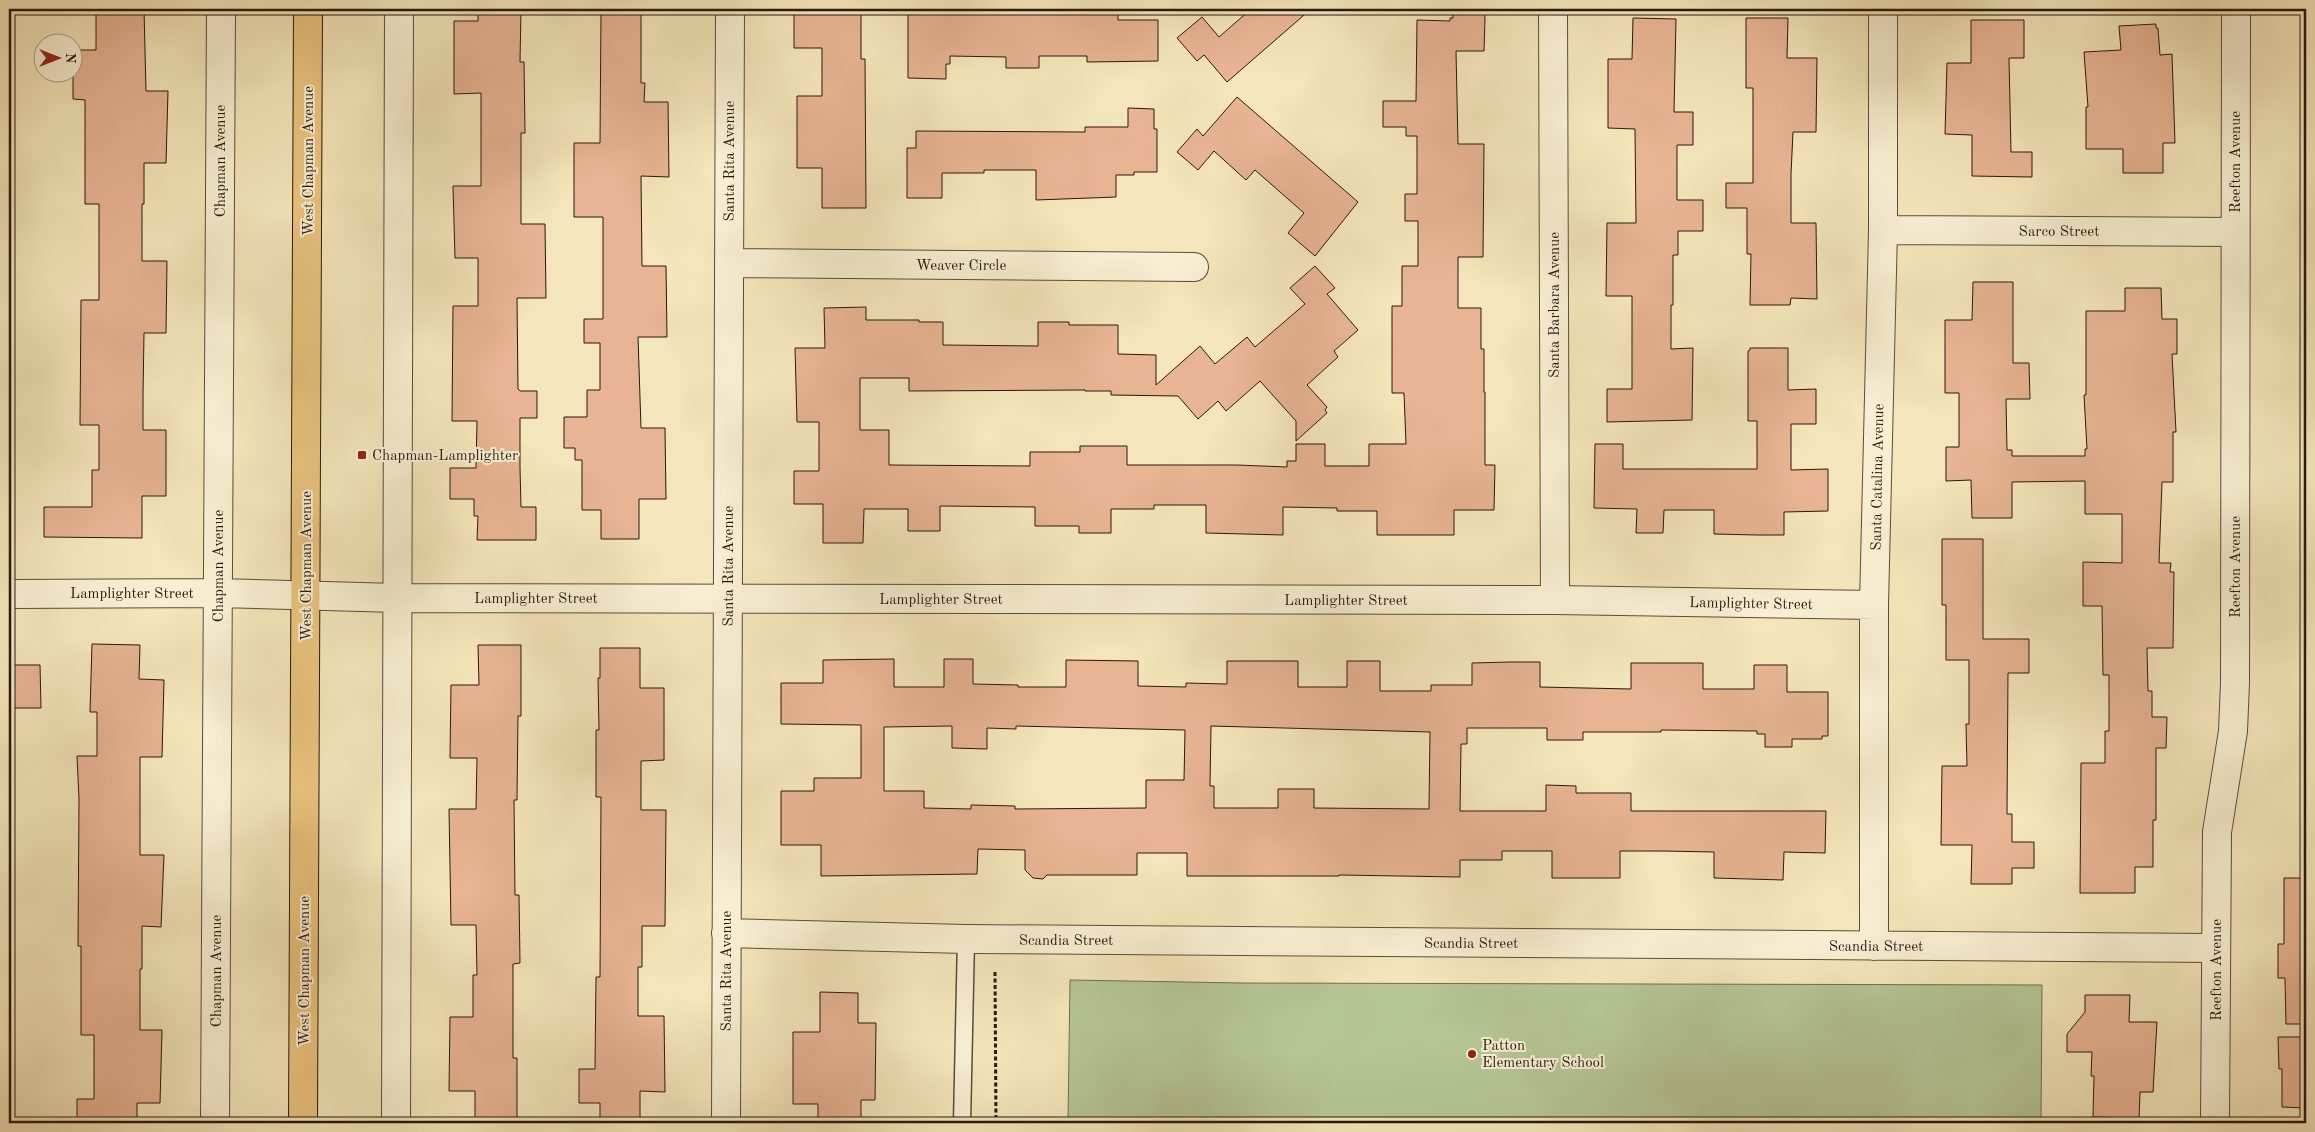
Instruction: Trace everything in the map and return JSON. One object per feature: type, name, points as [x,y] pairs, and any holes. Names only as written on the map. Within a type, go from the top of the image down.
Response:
[{"type":"main road","name":"West Chapman Avenue","points":[[303,1123],[308,9]]},
{"type":"street","name":"Chapman Avenue","points":[[215,1123],[221,9]]},
{"type":"street","points":[[396,1123],[399,9]]},
{"type":"street","name":"Santa Rita Avenue","points":[[726,1123],[730,9]]},
{"type":"street","name":"Santa Barbara Avenue","points":[[1553,9],[1555,600]]},
{"type":"street","name":"Santa Catalina Avenue","points":[[1874,946],[1874,605],[1883,230],[1883,9]]},
{"type":"street","name":"Reefton Avenue","points":[[2215,1123],[2217,832],[2233,731],[2235,684],[2236,9]]},
{"type":"street","name":"Sarco Street","points":[[1883,230],[2235,232]]},
{"type":"street","name":"Weaver Circle","points":[[729,264],[1194,267]]},
{"type":"street","name":"Lamplighter Street","points":[[9,594],[218,593],[397,598],[1555,600],[1874,605]]},
{"type":"street","name":"Scandia Street","points":[[726,933],[966,939],[2216,948]]},
{"type":"lane","points":[[962,1123],[966,939]]},
{"type":"path","points":[[995,972],[996,1123]]},
{"type":"green space","name":"Patton Elementary School","points":[[1070,980],[1243,983],[2042,985],[2041,1123],[1068,1123]]},
{"type":"building","points":[[96,9],[144,9],[146,91],[168,91],[166,163],[144,163],[144,204],[142,204],[142,261],[167,261],[166,333],[144,333],[143,395],[143,430],[166,430],[166,496],[142,496],[142,538],[44,537],[44,507],[92,507],[92,470],[99,470],[99,425],[80,425],[81,300],[99,300],[99,204],[85,204],[85,100],[73,99],[73,82],[82,82],[82,50],[96,50]]},
{"type":"building","points":[[478,9],[521,9],[520,62],[524,62],[525,133],[521,133],[521,224],[545,224],[546,298],[517,298],[518,389],[520,391],[537,391],[537,418],[520,418],[521,507],[536,507],[536,540],[477,540],[478,516],[474,516],[474,499],[450,499],[450,468],[476,468],[477,421],[452,421],[453,306],[478,306],[478,258],[455,258],[453,186],[481,186],[481,93],[454,94],[454,21],[478,21]]},
{"type":"building","points":[[601,9],[641,9],[641,83],[645,83],[644,102],[668,102],[669,177],[641,176],[642,266],[666,266],[667,337],[638,337],[641,428],[665,428],[666,499],[639,499],[639,539],[601,539],[601,510],[582,510],[582,460],[575,460],[575,448],[564,448],[564,417],[587,417],[587,390],[600,390],[600,343],[584,343],[584,319],[603,319],[603,217],[574,217],[574,143],[600,143]]},
{"type":"building","points":[[794,9],[861,9],[861,59],[865,59],[866,208],[822,208],[822,168],[797,168],[797,96],[822,96],[822,48],[794,48]]},
{"type":"building","points":[[951,9],[1027,9],[1027,14],[1087,14],[1087,9],[1118,9],[1118,20],[1158,20],[1158,61],[1087,62],[1087,56],[1039,56],[1039,68],[1006,68],[1006,57],[950,56],[950,64],[946,64],[946,79],[908,78],[908,14],[951,14]]},
{"type":"building","points":[[1251,9],[1311,9],[1227,82],[1204,55],[1197,61],[1177,38],[1202,17],[1219,37]]},
{"type":"building","points":[[1453,9],[1484,9],[1485,19],[1484,51],[1456,51],[1458,144],[1484,144],[1483,257],[1458,257],[1458,308],[1481,308],[1481,349],[1484,349],[1485,465],[1495,465],[1494,510],[1454,510],[1454,535],[1377,535],[1377,511],[1337,511],[1337,508],[1283,507],[1283,535],[1206,533],[1206,505],[1154,505],[1154,509],[1111,509],[1111,533],[1079,533],[1079,526],[1035,526],[1035,507],[940,506],[940,531],[908,531],[908,509],[864,509],[863,543],[823,543],[823,504],[794,504],[794,471],[819,471],[819,422],[797,422],[795,348],[825,348],[824,308],[866,307],[866,320],[943,322],[943,345],[1038,346],[1038,322],[1069,322],[1069,325],[1118,325],[1118,354],[1156,355],[1156,385],[1200,346],[1215,364],[1247,337],[1255,347],[1305,304],[1290,288],[1315,266],[1335,288],[1327,294],[1358,330],[1334,351],[1338,357],[1307,385],[1327,407],[1325,410],[1327,413],[1296,441],[1296,421],[1260,381],[1226,411],[1218,401],[1198,419],[1178,396],[1111,395],[1111,391],[1085,390],[909,391],[909,378],[860,378],[860,430],[889,430],[889,465],[1030,466],[1030,452],[1080,452],[1080,446],[1127,446],[1127,465],[1287,467],[1287,461],[1296,461],[1296,444],[1325,444],[1325,466],[1369,466],[1369,444],[1406,444],[1404,393],[1392,393],[1392,306],[1402,306],[1402,266],[1418,266],[1418,221],[1405,221],[1405,194],[1417,194],[1417,136],[1406,136],[1406,127],[1383,127],[1383,101],[1416,101],[1417,20],[1450,21],[1450,18],[1453,18]]},
{"type":"building","points":[[1633,18],[1676,19],[1674,112],[1693,112],[1693,145],[1677,145],[1677,200],[1703,200],[1703,231],[1678,231],[1678,255],[1673,255],[1673,305],[1671,305],[1671,349],[1693,348],[1692,420],[1607,422],[1607,389],[1632,389],[1632,296],[1606,296],[1607,223],[1636,223],[1635,129],[1608,128],[1608,59],[1632,59]]},
{"type":"building","points":[[1746,18],[1788,18],[1787,58],[1817,58],[1816,132],[1793,132],[1791,223],[1816,223],[1817,299],[1791,298],[1790,305],[1750,305],[1751,254],[1747,254],[1747,208],[1726,208],[1726,183],[1753,183],[1753,88],[1746,88]]},
{"type":"building","points":[[1971,20],[2024,20],[2024,58],[2009,58],[2011,152],[2032,152],[2032,177],[1972,176],[1972,135],[1945,134],[1947,63],[1971,63]]},
{"type":"building","points":[[2156,24],[2160,55],[2172,54],[2175,143],[2163,143],[2163,173],[2123,173],[2123,149],[2086,149],[2086,107],[2088,107],[2084,52],[2121,50],[2119,26]]},
{"type":"building","points":[[1237,97],[1358,202],[1315,256],[1288,233],[1304,213],[1255,170],[1246,180],[1214,151],[1198,170],[1177,152],[1197,129],[1203,136]]},
{"type":"building","points":[[1128,108],[1154,109],[1154,129],[1157,129],[1157,172],[1134,172],[1134,175],[1116,175],[1116,197],[1036,200],[1036,170],[984,170],[984,173],[942,173],[942,198],[907,198],[907,148],[916,148],[916,131],[1085,132],[1085,127],[1128,127]]},
{"type":"building","points":[[1973,282],[2013,282],[2013,363],[2029,363],[2030,399],[2006,399],[2007,450],[2012,450],[2012,456],[2085,456],[2085,449],[2087,449],[2084,395],[2086,395],[2086,311],[2125,311],[2125,288],[2161,288],[2162,319],[2177,319],[2177,354],[2172,354],[2176,432],[2173,432],[2173,482],[2162,482],[2159,563],[2171,563],[2170,572],[2174,572],[2173,648],[2147,648],[2148,691],[2152,691],[2152,717],[2167,717],[2166,748],[2156,748],[2156,820],[2153,820],[2153,867],[2135,867],[2135,893],[2080,893],[2081,763],[2105,763],[2105,731],[2109,731],[2109,675],[2103,675],[2102,606],[2083,606],[2083,562],[2122,563],[2122,514],[2085,514],[2085,481],[2012,482],[2012,518],[1972,518],[1971,480],[1946,481],[1946,447],[1959,447],[1959,393],[1945,393],[1945,320],[1972,320]]},
{"type":"building","points":[[1750,348],[1788,348],[1788,390],[1816,389],[1816,424],[1791,424],[1791,470],[1828,469],[1828,511],[1784,512],[1784,535],[1757,535],[1714,534],[1714,510],[1664,510],[1663,533],[1636,533],[1637,509],[1594,508],[1595,444],[1623,444],[1623,469],[1757,469],[1757,421],[1748,421],[1748,351]]},
{"type":"building","points":[[1942,539],[1983,539],[1983,639],[2029,639],[2029,673],[2008,673],[2007,814],[2012,814],[2012,842],[2034,842],[2034,868],[2012,868],[2012,884],[1971,884],[1972,845],[1941,845],[1942,766],[1967,766],[1966,724],[1969,724],[1969,660],[1946,660],[1946,605],[1942,605]]},
{"type":"building","points":[[92,644],[140,645],[139,679],[164,680],[162,757],[140,757],[140,855],[164,855],[161,927],[142,926],[142,969],[140,969],[140,1030],[162,1030],[160,1103],[137,1103],[137,1123],[77,1123],[77,1099],[94,1099],[94,1035],[81,1035],[81,946],[78,946],[79,799],[77,756],[97,756],[97,712],[90,712]]},
{"type":"building","points":[[478,645],[521,645],[521,716],[518,716],[517,800],[514,800],[515,895],[519,895],[520,963],[513,964],[513,1058],[517,1058],[517,1123],[475,1123],[475,1091],[449,1091],[450,1017],[473,1017],[473,975],[477,975],[476,925],[451,925],[449,809],[476,809],[477,758],[450,758],[451,685],[479,685]]},
{"type":"building","points":[[600,648],[640,648],[640,688],[664,688],[664,760],[641,761],[641,810],[666,810],[665,926],[642,926],[642,967],[638,967],[638,1016],[664,1016],[665,1092],[640,1091],[640,1123],[600,1123],[600,1103],[579,1103],[579,1069],[595,1069],[596,977],[600,977],[601,797],[596,797],[596,730],[599,730],[598,678],[600,678]]},
{"type":"building","points":[[894,659],[894,687],[944,687],[944,659],[973,659],[973,684],[1018,685],[1018,687],[1066,687],[1066,660],[1138,661],[1138,686],[1186,687],[1186,683],[1227,684],[1227,661],[1298,661],[1298,687],[1347,687],[1347,661],[1380,661],[1380,691],[1431,691],[1431,685],[1472,685],[1472,663],[1540,662],[1540,687],[1631,689],[1631,663],[1703,663],[1703,689],[1754,689],[1754,665],[1787,665],[1787,692],[1828,692],[1828,736],[1822,736],[1822,739],[1792,739],[1792,747],[1765,747],[1765,734],[1757,734],[1757,731],[1661,730],[1661,732],[1583,732],[1583,740],[1547,740],[1547,728],[1467,728],[1467,744],[1461,744],[1460,811],[1546,811],[1546,785],[1576,786],[1576,793],[1631,793],[1631,811],[1826,811],[1825,853],[1784,852],[1783,880],[1714,878],[1714,852],[1663,851],[1620,851],[1620,878],[1552,878],[1552,851],[1502,851],[1502,860],[1460,860],[1460,877],[1339,875],[1187,876],[1187,853],[1137,853],[1137,875],[1047,875],[1043,879],[1033,878],[1025,870],[1025,850],[978,849],[977,874],[821,876],[821,845],[781,845],[781,791],[814,791],[814,778],[861,778],[861,725],[781,724],[781,683],[823,683],[823,660]],"holes":[[[952,726],[952,748],[987,749],[987,728],[1016,729],[1016,726],[1185,730],[1184,780],[1146,780],[1146,808],[1015,809],[1015,806],[971,805],[971,809],[924,808],[924,791],[884,791],[884,727]],[[1211,726],[1430,732],[1429,809],[1314,808],[1314,789],[1278,789],[1278,808],[1214,808],[1214,786],[1210,786]]]},
{"type":"building","points":[[9,665],[40,665],[41,708],[9,708]]},
{"type":"building","points":[[2284,878],[2306,878],[2306,1024],[2286,1024],[2285,978],[2278,978],[2278,944],[2284,944]]},
{"type":"building","points":[[820,992],[858,993],[858,1023],[876,1023],[875,1100],[861,1100],[861,1123],[818,1123],[818,1104],[793,1104],[793,1032],[820,1032]]},
{"type":"building","points":[[2085,995],[2130,995],[2129,1022],[2157,1022],[2153,1092],[2140,1092],[2139,1118],[2093,1117],[2094,1076],[2091,1076],[2092,1052],[2067,1052],[2067,1034],[2085,1012]]},
{"type":"building","points":[[2278,1037],[2306,1037],[2306,1108],[2282,1107],[2282,1069],[2279,1069]]},
{"type":"place","name":"Chapman-Lamplighter","points":[[362,455]]},
{"type":"place","name":"Patton Elementary School","points":[[1472,1054]]}]
